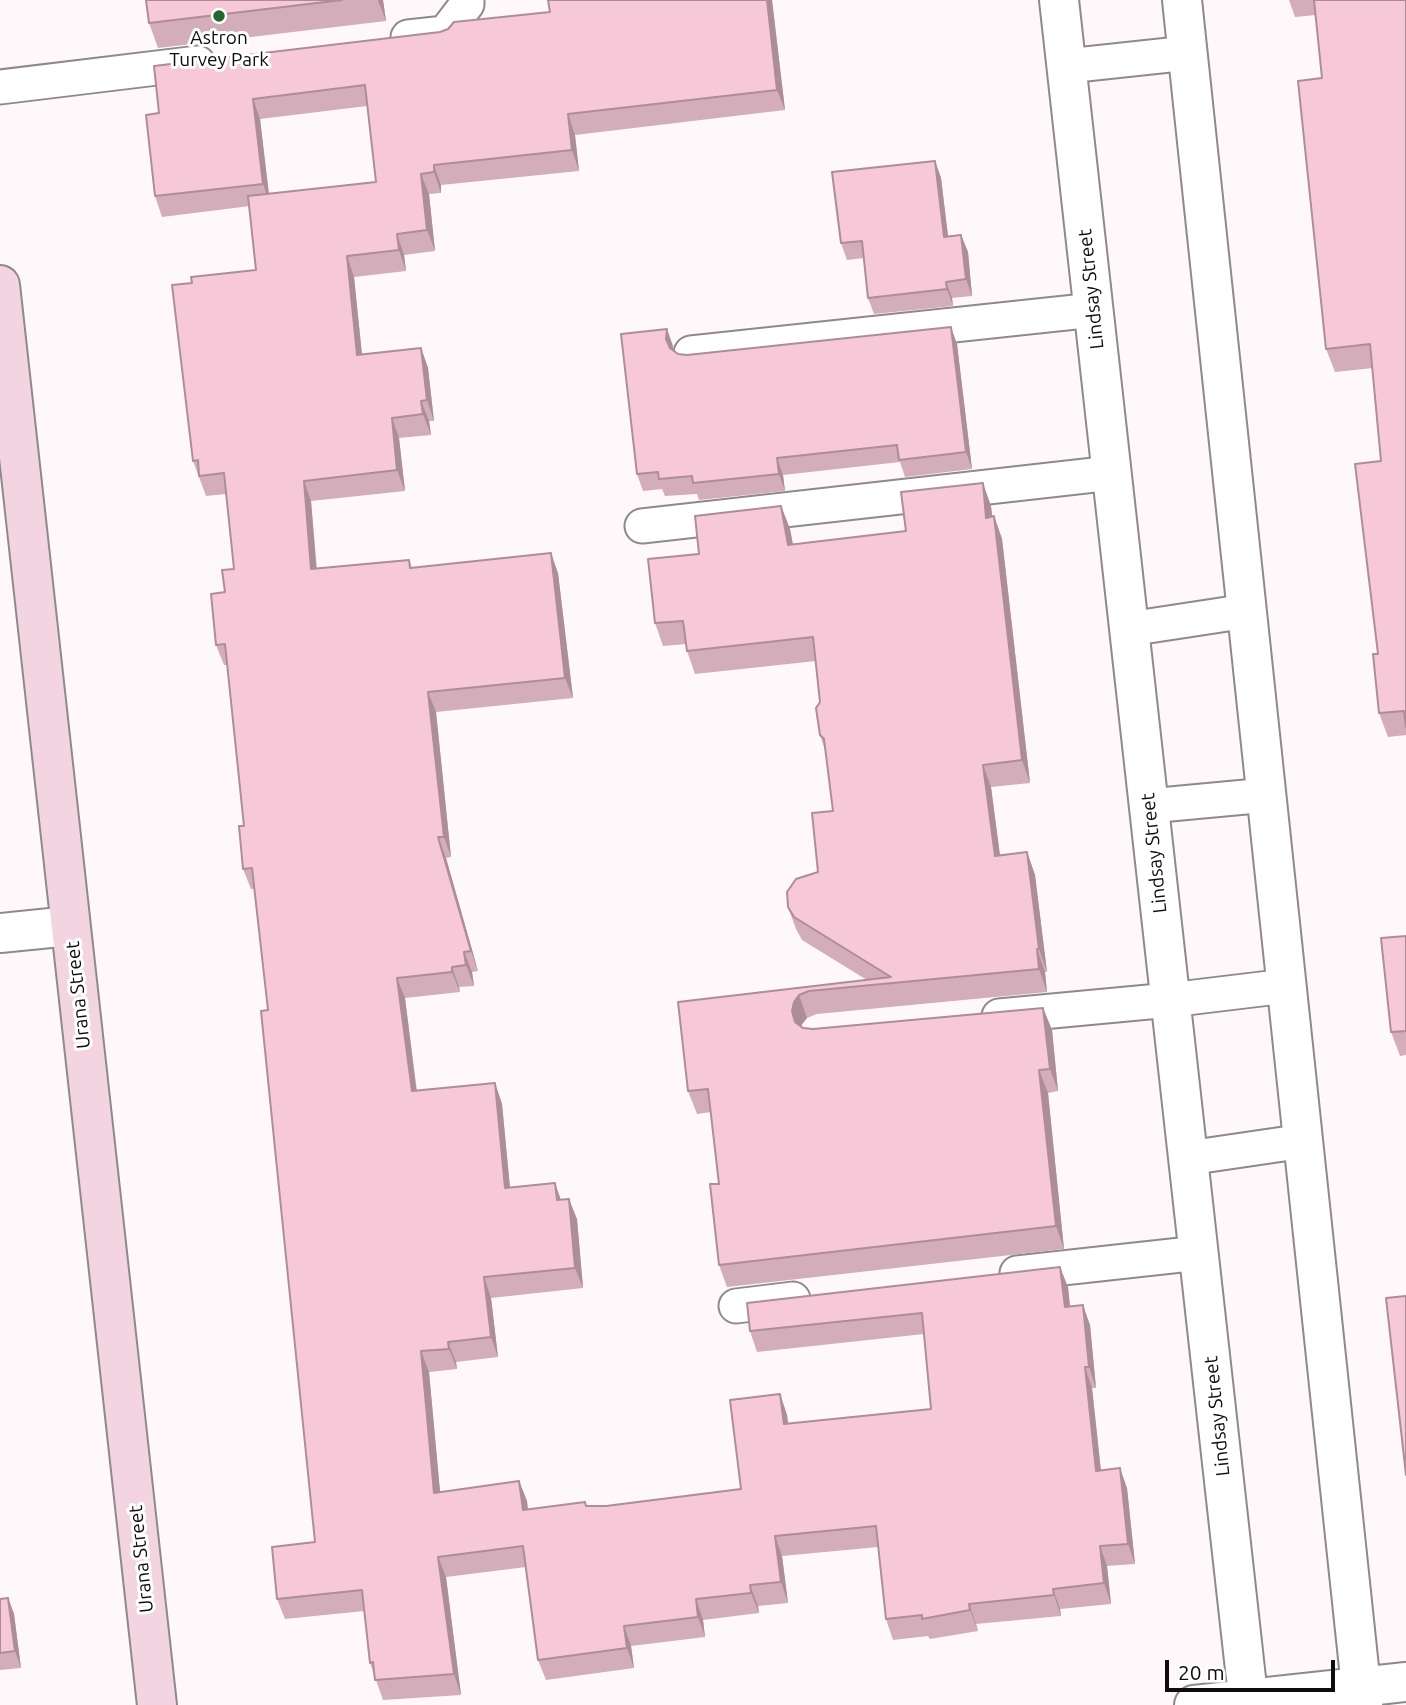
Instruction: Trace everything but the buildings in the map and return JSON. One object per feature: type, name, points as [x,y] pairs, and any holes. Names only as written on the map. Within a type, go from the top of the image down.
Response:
[{"type":"street","name":"Lindsay Street","points":[[1059,0],[1249,1702]]},
{"type":"street","points":[[1182,0],[1304,1141],[1386,1690],[1194,1705]]},
{"type":"street","name":"Urana Street","points":[[0,285],[157,1705]]},
{"type":"street","points":[[0,933],[70,926]]},
{"type":"lane","points":[[376,41],[445,33],[467,4],[467,0]]},
{"type":"lane","points":[[1066,66],[1188,53]]},
{"type":"lane","points":[[0,87],[224,60]]},
{"type":"lane","points":[[691,353],[1094,310]]},
{"type":"lane","points":[[642,526],[1112,473]]},
{"type":"lane","points":[[1129,629],[1247,611]]},
{"type":"lane","points":[[1149,806],[1267,795]]},
{"type":"lane","points":[[969,1019],[1286,986]]},
{"type":"lane","points":[[1188,1157],[1304,1141]]},
{"type":"lane","points":[[982,1277],[1199,1253]]},
{"type":"lane","points":[[736,1306],[818,1296]]},
{"type":"place","name":"Astron Turvey Park","points":[[219,16]]}]
